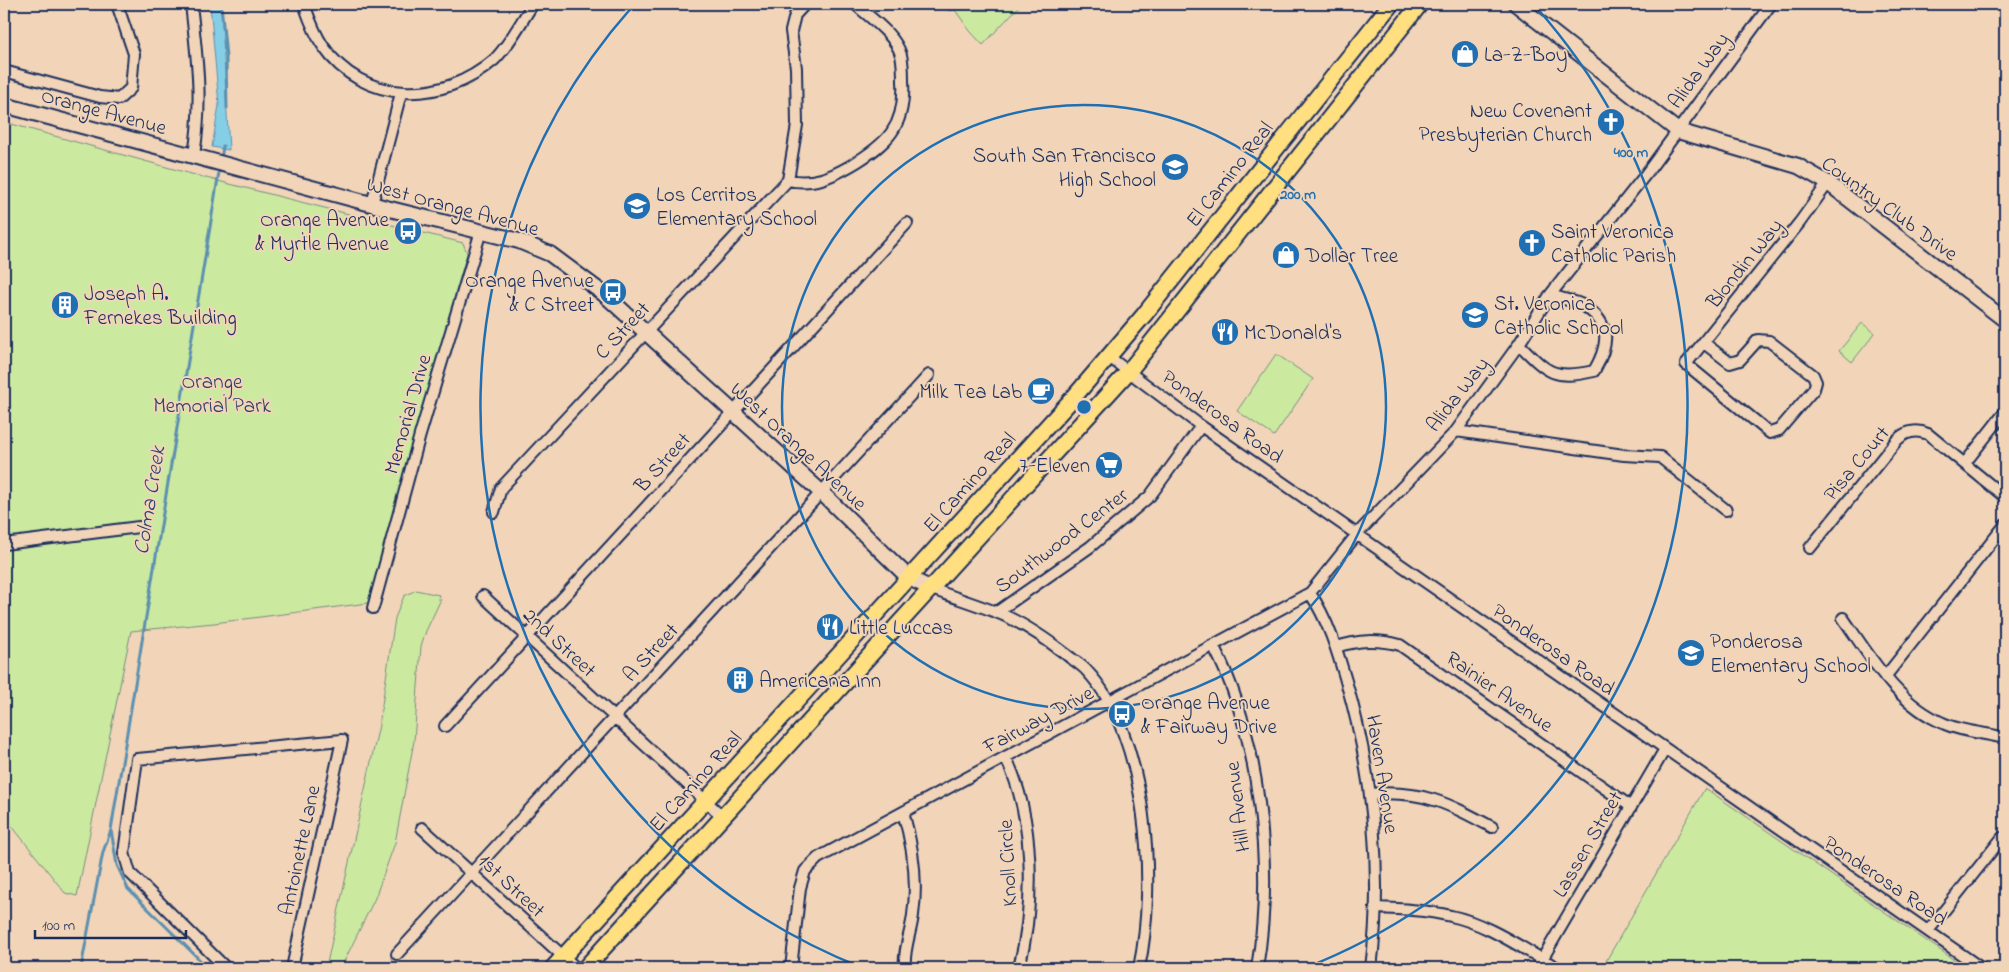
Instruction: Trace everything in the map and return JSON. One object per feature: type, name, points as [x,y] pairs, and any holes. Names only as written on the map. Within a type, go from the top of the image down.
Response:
[{"type":"main road","name":"El Camino Real","points":[[558,963],[909,578],[959,526],[1109,357],[1391,4]]},
{"type":"main road","name":"El Camino Real","points":[[585,968],[678,863],[723,817],[932,589],[1129,371],[1420,4]]},
{"type":"street","points":[[4,71],[100,97],[119,99],[131,88],[134,54],[117,4]]},
{"type":"street","points":[[191,4],[200,82],[199,124],[194,155]]},
{"type":"street","points":[[304,4],[313,28],[323,46],[336,62],[365,82],[401,93],[439,91],[465,80],[495,59],[533,4]]},
{"type":"street","points":[[804,4],[795,15],[790,31],[796,68],[797,125],[788,180],[804,184],[829,178],[876,150],[894,128],[901,115],[904,100],[902,56],[895,42],[855,4]]},
{"type":"street","name":"Country Club Drive","points":[[1516,4],[1678,131],[1798,166],[1828,183],[2005,320]]},
{"type":"street","name":"Alida Way","points":[[1358,533],[1456,431],[1519,344],[1550,295],[1678,131],[1771,4]]},
{"type":"street","points":[[372,204],[401,93]]},
{"type":"street","name":"Orange Avenue","points":[[4,105],[194,155]]},
{"type":"street","name":"West Orange Avenue","points":[[194,155],[372,204],[519,241],[550,254],[604,294],[822,493],[909,578],[932,589],[996,612],[1041,635],[1087,671],[1108,702],[1125,736],[1136,777],[1147,861],[1147,906],[1139,968]]},
{"type":"street","name":"C Street","points":[[494,512],[501,488],[788,180]]},
{"type":"street","name":"Blondin Way","points":[[1704,343],[1730,362],[1740,360],[1758,340],[1769,340],[1813,375],[1816,386],[1779,430],[1770,433],[1686,364],[1800,222],[1828,183]]},
{"type":"street","name":"B Street","points":[[445,726],[908,223]]},
{"type":"street","name":"Memorial Drive","points":[[373,608],[420,435],[481,232]]},
{"type":"street","points":[[1519,344],[1549,372],[1569,376],[1594,371],[1603,356],[1607,338],[1597,317],[1583,305],[1550,295]]},
{"type":"street","name":"Ponderosa Road","points":[[1109,357],[1201,426],[1358,533],[1981,968]]},
{"type":"street","name":"A Street","points":[[398,954],[930,375]]},
{"type":"street","points":[[1965,463],[2005,412]]},
{"type":"street","name":"Southwood Center","points":[[996,612],[1090,547],[1150,496],[1201,426]]},
{"type":"street","points":[[1456,431],[1624,455],[1660,457],[1726,510]]},
{"type":"street","name":"Pisa Court","points":[[1810,548],[1902,435],[1908,432],[1922,432],[1965,463],[2005,497]]},
{"type":"street","points":[[1884,677],[2005,525]]},
{"type":"street","points":[[4,544],[139,527]]},
{"type":"street","name":"Fairway Drive","points":[[791,968],[800,888],[805,871],[818,858],[1214,647],[1310,593],[1358,533]]},
{"type":"street","name":"Haven Avenue","points":[[1310,593],[1322,611],[1336,647],[1358,721],[1370,794],[1375,849],[1375,908],[1371,968]]},
{"type":"street","name":"2nd Street","points":[[483,596],[723,817]]},
{"type":"street","points":[[1843,618],[1884,677],[1913,706],[1946,724],[2002,737],[2005,726]]},
{"type":"street","name":"Rainier Avenue","points":[[1336,647],[1364,641],[1381,640],[1400,646],[1417,655],[1630,806]]},
{"type":"street","name":"Hill Avenue","points":[[1214,647],[1228,675],[1243,723],[1261,820],[1263,918],[1258,968]]},
{"type":"street","name":"Antoinette Lane","points":[[226,968],[130,873],[124,853],[138,759],[342,740],[292,968]]},
{"type":"street","name":"Lassen Street","points":[[1540,964],[1630,806],[1665,749]]},
{"type":"street","name":"Knoll Circle","points":[[1006,758],[1012,771],[1024,815],[1030,878],[1028,919],[1019,968]]},
{"type":"street","points":[[1370,794],[1394,792],[1420,795],[1448,804],[1492,827]]},
{"type":"street","points":[[903,812],[913,853],[915,880],[913,915],[904,959],[905,968]]},
{"type":"street","name":"1st Street","points":[[422,828],[472,874],[558,963],[576,968]]},
{"type":"street","points":[[1928,931],[2002,838],[2005,840]]},
{"type":"street","points":[[1375,908],[1416,910],[1452,916],[1477,924],[1540,964],[1558,968]]},
{"type":"green space","points":[[941,4],[1021,4],[983,45],[955,10],[949,11]]},
{"type":"green space","name":"Orange Memorial Park","points":[[4,122],[206,178],[463,243],[467,253],[368,603],[214,623],[131,631],[77,896],[65,893],[4,816]]},
{"type":"green space","points":[[1862,323],[1875,333],[1852,362],[1839,351]]},
{"type":"green space","points":[[1276,354],[1313,379],[1274,436],[1237,411]]},
{"type":"green space","points":[[416,590],[439,595],[438,599],[441,599],[421,646],[414,741],[395,843],[375,898],[341,968],[326,968],[379,725],[395,618],[404,596]]},
{"type":"green space","points":[[1705,788],[1966,968],[1602,968]]},
{"type":"water","points":[[210,4],[221,4],[229,150],[212,147],[219,105]]},
{"type":"waterway","name":"Colma Creek","points":[[221,4],[226,57],[227,108]]},
{"type":"waterway","name":"Colma Creek","points":[[221,160],[223,146]]},
{"type":"waterway","name":"Colma Creek","points":[[81,968],[103,852],[111,830],[220,166]]},
{"type":"waterway","points":[[111,830],[117,865],[128,889],[208,968]]},
{"type":"place","name":"La-Z-Boy","points":[[1465,54]]},
{"type":"place","name":"New Covenant Presbyterian Church","points":[[1611,122]]},
{"type":"place","name":"South San Francisco High School","points":[[1175,167]]},
{"type":"place","name":"Los Cerritos Elementary School","points":[[637,206]]},
{"type":"place","name":"Orange Avenue & Myrtle Avenue","points":[[408,231]]},
{"type":"place","name":"Saint Veronica Catholic Parish","points":[[1532,243]]},
{"type":"place","name":"Dollar Tree","points":[[1286,255]]},
{"type":"place","name":"Orange Avenue & C Street","points":[[613,292]]},
{"type":"place","name":"Joseph A. Fernekes Building","points":[[65,305]]},
{"type":"place","name":"St. Veronica Catholic School","points":[[1475,315]]},
{"type":"place","name":"McDonald's","points":[[1225,332]]},
{"type":"place","name":"Milk Tea Lab","points":[[1041,391]]},
{"type":"place","name":"7-Eleven","points":[[1109,465]]},
{"type":"place","name":"Little Luccas","points":[[830,627]]},
{"type":"place","name":"Ponderosa Elementary School","points":[[1691,653]]},
{"type":"place","name":"Americana Inn","points":[[740,680]]},
{"type":"place","name":"Orange Avenue & Fairway Drive","points":[[1122,714]]}]
